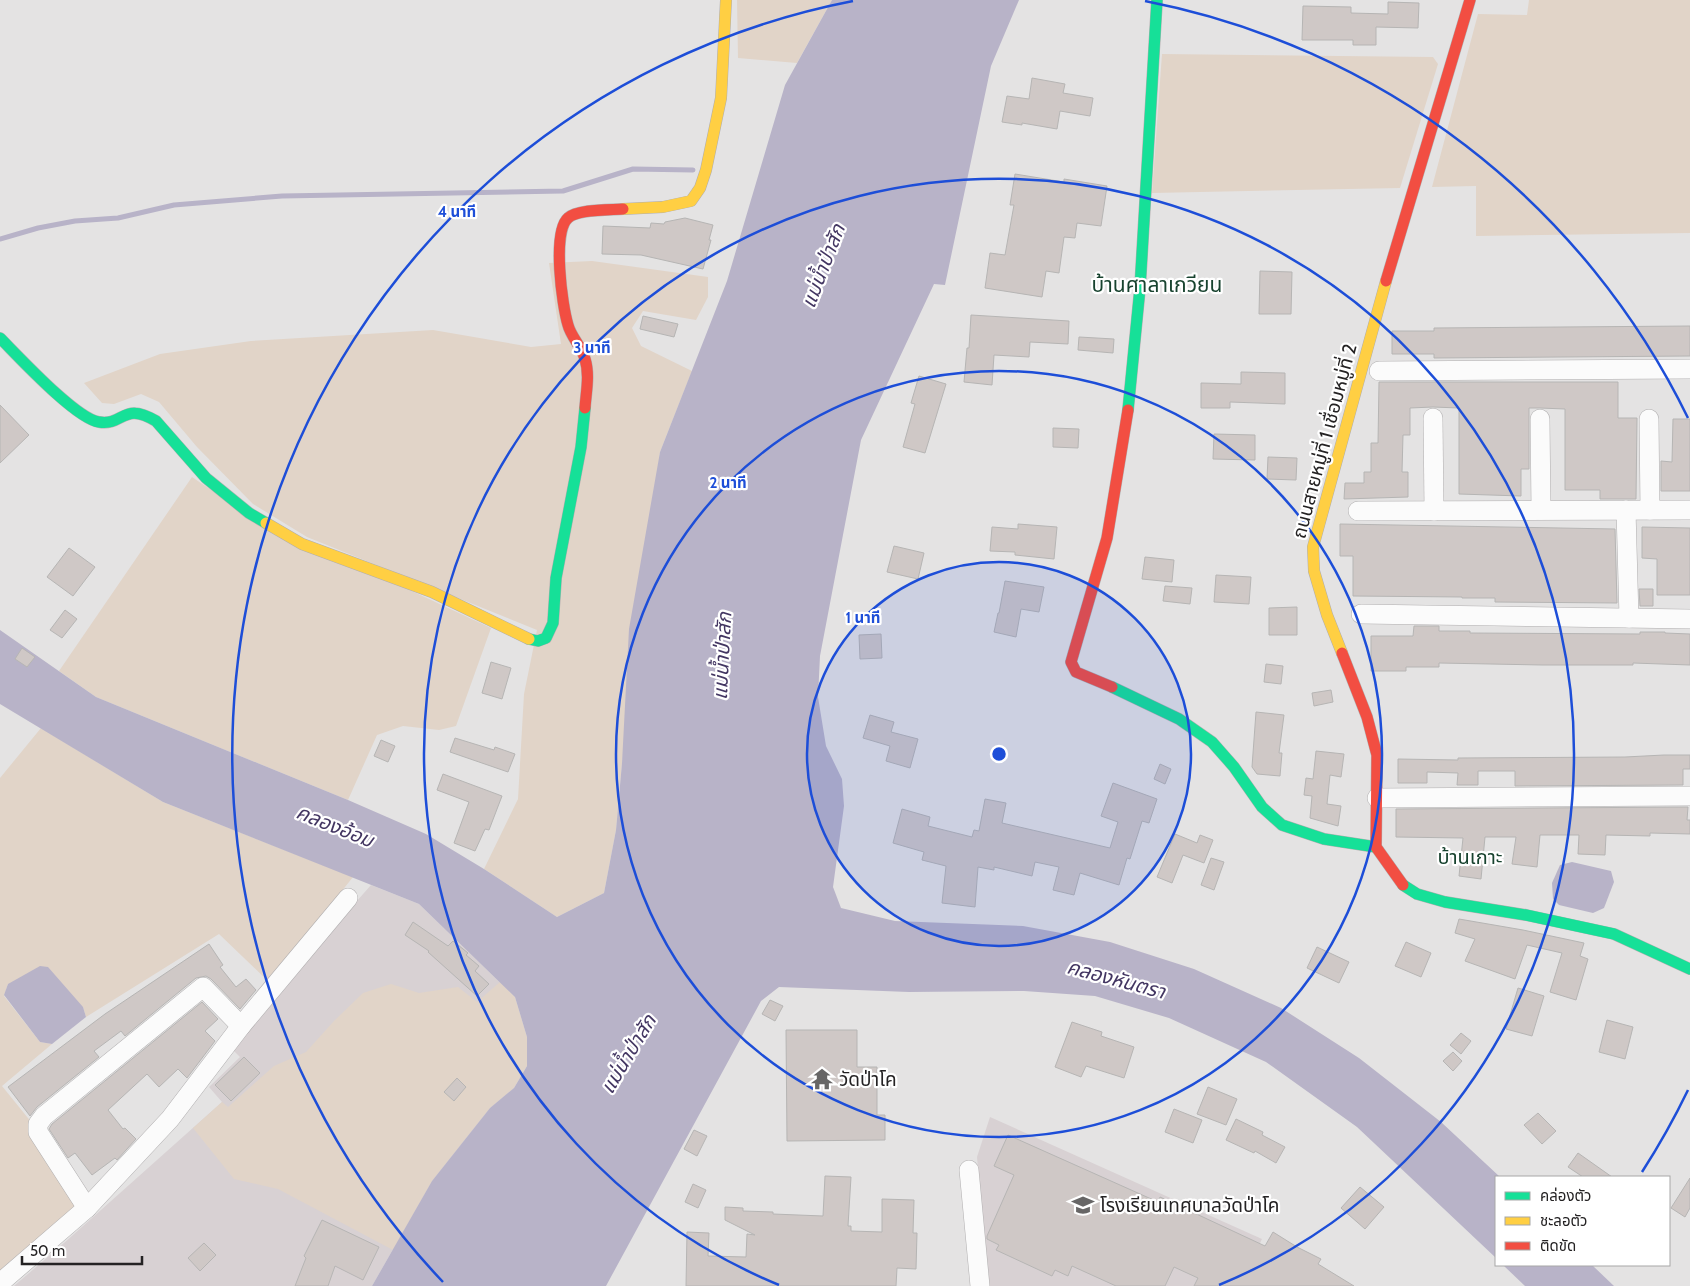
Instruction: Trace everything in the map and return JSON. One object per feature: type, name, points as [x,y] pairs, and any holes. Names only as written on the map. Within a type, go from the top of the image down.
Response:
[{"type":"street","points":[[0,338],[77,411],[94,422],[103,423],[135,411],[146,414],[156,422],[206,478],[249,513],[302,544],[432,592],[526,638],[538,641],[546,638],[553,623],[556,578],[561,546],[581,447],[588,373],[585,357],[568,326],[558,258],[562,224],[569,216],[583,212],[663,207],[691,201],[700,188],[706,170],[721,98],[726,0]]},
{"type":"street","points":[[1157,0],[1144,251],[1132,382],[1107,537],[1071,662],[1076,672],[1122,691],[1179,719],[1212,742],[1234,767],[1262,807],[1282,825],[1324,839],[1376,847],[1404,886],[1417,894],[1444,902],[1526,915],[1614,934],[1690,970]]},
{"type":"street","name":"ถนนสายหมู่ที่ 1 เชื่อมหมู่ที่ 2","points":[[1376,847],[1377,755],[1366,717],[1327,615],[1314,571],[1313,547],[1393,253],[1470,0]]},
{"type":"street","points":[[1379,371],[1690,369]]},
{"type":"street","points":[[1433,418],[1434,510]]},
{"type":"street","points":[[1650,418],[1650,510]]},
{"type":"street","points":[[1540,419],[1541,510]]},
{"type":"street","points":[[1626,510],[1628,618]]},
{"type":"street","points":[[1358,511],[1690,510]]},
{"type":"street","points":[[1361,614],[1690,619]]},
{"type":"street","points":[[1377,798],[1690,796]]},
{"type":"street","points":[[0,1283],[87,1208],[170,1119],[241,1026],[348,898]]},
{"type":"street","points":[[87,1208],[38,1132],[38,1124],[44,1116],[203,987],[241,1026]]},
{"type":"street","points":[[969,1170],[980,1286]]},
{"type":"shaded area","points":[[737,0],[832,0],[797,63],[738,58]]},
{"type":"shaded area","points":[[1529,0],[1690,0],[1690,233],[1476,236],[1476,186],[1432,187],[1478,14],[1527,15]]},
{"type":"shaded area","points":[[1162,54],[1433,57],[1438,64],[1400,188],[1152,193]]},
{"type":"shaded area","points":[[592,261],[708,277],[708,297],[696,320],[643,311],[632,328],[641,346],[692,371],[660,452],[622,763],[616,830],[604,893],[557,917],[484,869],[518,799],[524,694],[537,630],[307,537],[253,504],[197,447],[159,402],[141,394],[114,404],[102,403],[84,383],[160,354],[251,341],[433,330],[531,347],[561,344],[549,263]]},
{"type":"shaded area","points":[[192,477],[245,513],[491,628],[456,726],[439,730],[403,726],[377,735],[348,800],[96,697],[59,671]]},
{"type":"shaded area","points":[[41,728],[163,802],[353,877],[269,982],[219,934],[86,1017],[83,1007],[8,984],[4,996],[40,1042],[52,1044],[2,1086],[32,1123],[77,1204],[0,1273],[0,778]]},
{"type":"shaded area","points":[[371,885],[419,904],[515,997],[514,1088],[490,1108],[432,1181],[372,1286],[14,1286],[222,1102],[209,1087],[240,1057],[231,1048],[247,1026]]},
{"type":"shaded area","points":[[500,982],[515,997],[527,1037],[527,1066],[514,1088],[490,1108],[432,1181],[393,1250],[278,1189],[234,1179],[193,1128],[222,1102],[228,1107],[274,1066],[306,1052],[363,993],[391,984],[419,993],[458,987],[477,1002]]},
{"type":"shaded area","name":"โรงเรียนเทศบาลวัดป่าโค","points":[[990,1117],[1262,1239],[1239,1286],[989,1286],[977,1157]]},
{"type":"water","points":[[832,0],[1019,0],[991,66],[945,285],[934,284],[861,440],[820,656],[818,697],[826,746],[842,779],[844,806],[833,887],[841,908],[895,921],[1023,926],[1110,942],[1194,969],[1281,1008],[1359,1058],[1441,1122],[1499,1176],[1495,1176],[1495,1257],[1357,1127],[1266,1062],[1169,1018],[1095,996],[1024,991],[909,992],[779,987],[761,1001],[606,1286],[372,1286],[432,1181],[490,1108],[514,1088],[527,1066],[527,1037],[515,997],[419,904],[163,802],[0,704],[0,630],[96,697],[426,834],[557,917],[604,893],[616,830],[622,763],[629,629],[660,452],[727,281],[785,85]]},
{"type":"water","points":[[1572,862],[1611,871],[1614,882],[1604,908],[1593,913],[1559,905],[1553,899],[1552,883],[1560,865]]},
{"type":"water","points":[[40,966],[48,967],[83,1007],[86,1017],[52,1044],[40,1042],[4,995],[8,984]]},
{"type":"water","points":[[1504,1266],[1593,1266],[1614,1286],[1525,1286]]},
{"type":"building","points":[[1388,2],[1419,3],[1418,28],[1376,27],[1376,45],[1353,45],[1353,40],[1302,40],[1303,6],[1351,7],[1351,13],[1388,14]]},
{"type":"building","points":[[1032,78],[1065,84],[1063,93],[1093,98],[1090,116],[1060,111],[1057,129],[1022,123],[1022,125],[1002,122],[1007,96],[1029,99]]},
{"type":"building","points":[[1015,174],[1064,182],[1064,179],[1107,186],[1101,226],[1077,223],[1075,238],[1064,237],[1059,273],[1046,271],[1042,297],[985,288],[990,253],[1005,255],[1014,205],[1010,205]]},
{"type":"building","points":[[685,218],[713,225],[703,269],[641,255],[602,254],[603,226],[650,228],[651,223],[664,224],[665,222]]},
{"type":"building","points":[[1260,271],[1292,272],[1291,314],[1259,314]]},
{"type":"building","points":[[971,315],[1069,321],[1068,344],[1030,342],[1029,357],[994,355],[992,385],[964,382]]},
{"type":"building","points":[[643,316],[678,324],[674,337],[640,329]]},
{"type":"building","points":[[1690,326],[1690,356],[1434,358],[1434,354],[1392,354],[1392,331],[1434,331],[1434,328]]},
{"type":"building","points":[[1079,337],[1114,339],[1113,353],[1078,350]]},
{"type":"building","points":[[1241,372],[1285,373],[1285,404],[1230,402],[1230,408],[1201,408],[1201,383],[1241,384]]},
{"type":"building","points":[[919,376],[946,384],[925,453],[903,447],[915,404],[911,403]]},
{"type":"building","points":[[1379,382],[1618,382],[1618,418],[1637,418],[1636,499],[1600,499],[1600,490],[1565,490],[1565,409],[1540,408],[1529,408],[1529,469],[1521,469],[1521,496],[1459,494],[1459,408],[1433,407],[1410,408],[1410,435],[1403,435],[1402,472],[1408,472],[1408,497],[1344,499],[1345,483],[1364,483],[1364,472],[1371,472],[1371,443],[1378,443]]},
{"type":"building","points":[[0,405],[29,435],[0,463]]},
{"type":"building","points":[[1673,419],[1690,419],[1690,491],[1661,491],[1661,461],[1672,462]]},
{"type":"building","points":[[1053,428],[1079,429],[1078,448],[1053,447]]},
{"type":"building","points":[[1214,434],[1255,435],[1255,460],[1213,459]]},
{"type":"building","points":[[1268,457],[1297,458],[1296,480],[1267,479]]},
{"type":"building","points":[[1018,524],[1057,527],[1054,559],[1015,555],[1015,552],[990,551],[992,527],[1018,529]]},
{"type":"building","points":[[1340,524],[1615,529],[1617,603],[1495,602],[1495,598],[1353,596],[1353,556],[1340,556]]},
{"type":"building","points":[[1642,527],[1690,528],[1690,595],[1657,595],[1657,559],[1642,558]]},
{"type":"building","points":[[894,546],[924,553],[918,579],[887,572]]},
{"type":"building","points":[[69,548],[95,567],[73,596],[47,577]]},
{"type":"building","points":[[1145,557],[1174,560],[1172,582],[1142,579]]},
{"type":"building","points":[[1216,575],[1251,577],[1249,604],[1214,602]]},
{"type":"building","points":[[1005,581],[1044,587],[1039,612],[1021,609],[1016,637],[994,632]]},
{"type":"building","points":[[1165,586],[1192,588],[1190,604],[1163,601]]},
{"type":"building","points":[[1639,589],[1653,589],[1653,606],[1640,606]]},
{"type":"building","points":[[1297,607],[1297,635],[1269,635],[1269,608]]},
{"type":"building","points":[[65,610],[77,619],[62,638],[50,630]]},
{"type":"building","points":[[1414,626],[1439,626],[1439,631],[1470,631],[1470,633],[1640,634],[1640,632],[1665,632],[1690,634],[1690,665],[1633,663],[1633,665],[1542,665],[1439,663],[1439,667],[1406,667],[1406,671],[1371,671],[1371,636],[1413,636]]},
{"type":"building","points":[[881,634],[882,658],[860,659],[859,635]]},
{"type":"building","points":[[22,648],[35,657],[27,667],[15,659]]},
{"type":"building","points":[[491,662],[511,668],[502,699],[482,693]]},
{"type":"building","points":[[1266,664],[1283,666],[1281,684],[1264,682]]},
{"type":"building","points":[[1331,690],[1333,702],[1314,706],[1312,693]]},
{"type":"building","points":[[1256,712],[1284,715],[1279,753],[1282,753],[1280,776],[1257,774],[1252,767]]},
{"type":"building","points":[[870,715],[894,722],[891,732],[918,739],[910,768],[886,761],[890,746],[863,738]]},
{"type":"building","points":[[455,738],[494,750],[495,747],[515,754],[508,772],[450,752]]},
{"type":"building","points":[[381,740],[395,746],[388,762],[374,756]]},
{"type":"building","points":[[1316,751],[1344,754],[1341,777],[1330,775],[1327,804],[1341,806],[1338,826],[1310,818],[1312,796],[1304,795],[1306,778],[1313,779]]},
{"type":"building","points":[[1690,755],[1690,769],[1683,769],[1683,785],[1515,786],[1515,771],[1478,771],[1478,785],[1457,785],[1458,773],[1427,772],[1427,783],[1398,783],[1398,759],[1458,760],[1458,758]]},
{"type":"building","points":[[1160,764],[1171,769],[1165,784],[1154,779]]},
{"type":"building","points":[[443,774],[502,796],[489,830],[485,829],[475,851],[454,843],[469,802],[437,790]]},
{"type":"building","points":[[1113,783],[1157,799],[1149,823],[1142,821],[1130,859],[1127,858],[1119,885],[1080,873],[1074,895],[1053,890],[1059,867],[1035,862],[1032,876],[994,867],[994,870],[978,867],[975,907],[942,903],[946,866],[922,860],[924,852],[893,843],[902,809],[930,817],[928,826],[972,837],[974,830],[979,831],[985,799],[1006,803],[1002,823],[1110,848],[1118,822],[1101,816]]},
{"type":"building","points":[[1688,807],[1687,820],[1690,820],[1690,834],[1650,833],[1650,836],[1606,835],[1605,855],[1578,854],[1579,835],[1540,835],[1537,867],[1512,864],[1516,837],[1485,837],[1481,879],[1459,876],[1463,838],[1396,837],[1396,809]]},
{"type":"building","points":[[1175,834],[1197,843],[1200,835],[1213,840],[1204,863],[1183,855],[1172,883],[1157,877]]},
{"type":"building","points":[[1211,858],[1224,862],[1214,890],[1201,885]]},
{"type":"building","points":[[1459,919],[1584,943],[1580,956],[1588,959],[1576,1000],[1550,992],[1562,953],[1527,945],[1515,979],[1465,961],[1475,939],[1455,933]]},
{"type":"building","points":[[413,922],[448,946],[453,941],[468,953],[466,955],[479,966],[475,971],[489,984],[477,996],[429,951],[405,935]]},
{"type":"building","points":[[1406,942],[1431,953],[1421,977],[1395,966]]},
{"type":"building","points":[[209,944],[223,965],[220,967],[236,987],[246,979],[256,990],[240,1009],[211,979],[206,976],[196,978],[125,1036],[121,1031],[94,1051],[99,1057],[37,1107],[30,1116],[8,1087],[105,1014]]},
{"type":"building","points":[[1317,947],[1349,962],[1339,983],[1307,968]]},
{"type":"building","points":[[1518,988],[1544,996],[1532,1036],[1506,1029]]},
{"type":"building","points":[[770,1000],[783,1006],[775,1021],[762,1014]]},
{"type":"building","points":[[202,1002],[218,1019],[205,1031],[215,1041],[187,1078],[178,1069],[159,1087],[147,1074],[108,1110],[123,1129],[125,1128],[136,1139],[117,1160],[115,1158],[92,1175],[75,1153],[68,1158],[49,1129],[52,1124]]},
{"type":"building","points":[[1607,1020],[1633,1027],[1625,1059],[1599,1052]]},
{"type":"building","points":[[1072,1022],[1102,1032],[1101,1036],[1134,1047],[1124,1078],[1086,1066],[1081,1077],[1055,1067]]},
{"type":"building","points":[[786,1030],[857,1030],[857,1067],[877,1067],[877,1115],[885,1115],[885,1140],[787,1141]]},
{"type":"building","points":[[1461,1033],[1471,1041],[1461,1054],[1450,1045]]},
{"type":"building","points":[[1453,1052],[1462,1061],[1453,1071],[1443,1061]]},
{"type":"building","points":[[244,1057],[260,1073],[231,1101],[215,1085]]},
{"type":"building","points":[[457,1078],[466,1087],[454,1101],[444,1092]]},
{"type":"building","points":[[1208,1087],[1237,1099],[1226,1125],[1197,1114]]},
{"type":"building","points":[[1174,1109],[1202,1120],[1193,1143],[1165,1132]]},
{"type":"building","points":[[1538,1113],[1556,1131],[1542,1144],[1524,1125]]},
{"type":"building","points":[[1236,1119],[1263,1132],[1262,1135],[1285,1147],[1276,1163],[1255,1151],[1254,1153],[1226,1140]]},
{"type":"building","points":[[694,1130],[707,1136],[697,1156],[684,1149]]},
{"type":"building","name":"โรงเรียนเทศบาลวัดป่าโค","points":[[1008,1135],[1158,1202],[1160,1197],[1265,1246],[1273,1232],[1321,1259],[1318,1264],[1354,1286],[1194,1286],[1198,1278],[1174,1267],[1165,1286],[1116,1286],[1072,1266],[1068,1276],[1055,1270],[1052,1276],[996,1250],[999,1245],[987,1239],[1014,1175],[994,1166]]},
{"type":"building","points":[[1578,1153],[1611,1176],[1582,1176],[1568,1167]]},
{"type":"building","points":[[825,1176],[851,1177],[848,1226],[851,1226],[851,1231],[882,1232],[882,1199],[914,1200],[913,1233],[917,1233],[916,1269],[897,1268],[896,1286],[686,1286],[687,1232],[709,1233],[708,1256],[746,1257],[747,1234],[755,1235],[725,1220],[725,1207],[743,1208],[743,1211],[773,1212],[773,1214],[823,1216]]},
{"type":"building","points":[[1690,1178],[1690,1208],[1685,1217],[1671,1208]]},
{"type":"building","points":[[693,1184],[706,1190],[698,1208],[685,1202]]},
{"type":"building","points":[[1360,1187],[1384,1207],[1365,1229],[1341,1208]]},
{"type":"building","points":[[322,1220],[379,1247],[363,1280],[335,1266],[328,1286],[295,1286],[306,1258],[304,1256]]},
{"type":"building","points":[[204,1243],[216,1255],[200,1271],[188,1258]]},
{"type":"waterway","points":[[0,239],[38,228],[75,221],[118,218],[174,205],[282,196],[563,191],[633,169],[693,170]]},
{"type":"traffic: fast","points":[[1128,410],[1140,288],[1157,0]]},
{"type":"traffic: fast","points":[[0,338],[62,399],[89,418],[99,422],[107,422],[137,413],[156,421],[206,478],[249,513],[266,523]]},
{"type":"traffic: fast","points":[[529,639],[538,641],[546,638],[553,623],[556,578],[581,447],[585,408]]},
{"type":"traffic: fast","points":[[1112,687],[1179,719],[1212,742],[1234,767],[1262,807],[1282,825],[1324,839],[1376,847]]},
{"type":"traffic: fast","points":[[1403,885],[1417,894],[1445,902],[1526,915],[1614,934],[1690,969]]},
{"type":"traffic: slow","points":[[623,209],[663,207],[691,201],[700,188],[706,170],[721,98],[726,0]]},
{"type":"traffic: slow","points":[[1342,653],[1327,615],[1314,571],[1313,547],[1386,281]]},
{"type":"traffic: slow","points":[[266,523],[302,544],[432,592],[529,639]]},
{"type":"traffic: jam","points":[[1386,281],[1470,0]]},
{"type":"traffic: jam","points":[[585,408],[587,371],[584,355],[569,329],[566,315],[561,286],[560,238],[563,226],[572,215],[586,211],[623,209]]},
{"type":"traffic: jam","points":[[1112,687],[1076,672],[1071,662],[1107,538],[1128,410]]},
{"type":"traffic: jam","points":[[1342,653],[1367,717],[1377,755],[1376,847],[1403,885]]},
{"type":"place","name":"วัดป่าโค","points":[[822,1079]]},
{"type":"place","name":"โรงเรียนเทศบาลวัดป่าโค","points":[[1083,1205]]},
{"type":"district","name":"บ้านศาลาเกวียน","points":[[1157,285]]},
{"type":"district","name":"บ้านเกาะ","points":[[1470,857]]},
{"type":"water label","name":"แม่น้ำป่าสัก","points":[[823,266]]},
{"type":"water label","name":"แม่น้ำป่าสัก","points":[[722,656]]},
{"type":"water label","name":"คลองอ้อม","points":[[335,826]]},
{"type":"water label","name":"คลองหันตรา","points":[[1116,979]]},
{"type":"water label","name":"แม่น้ำป่าสัก","points":[[628,1054]]}]
